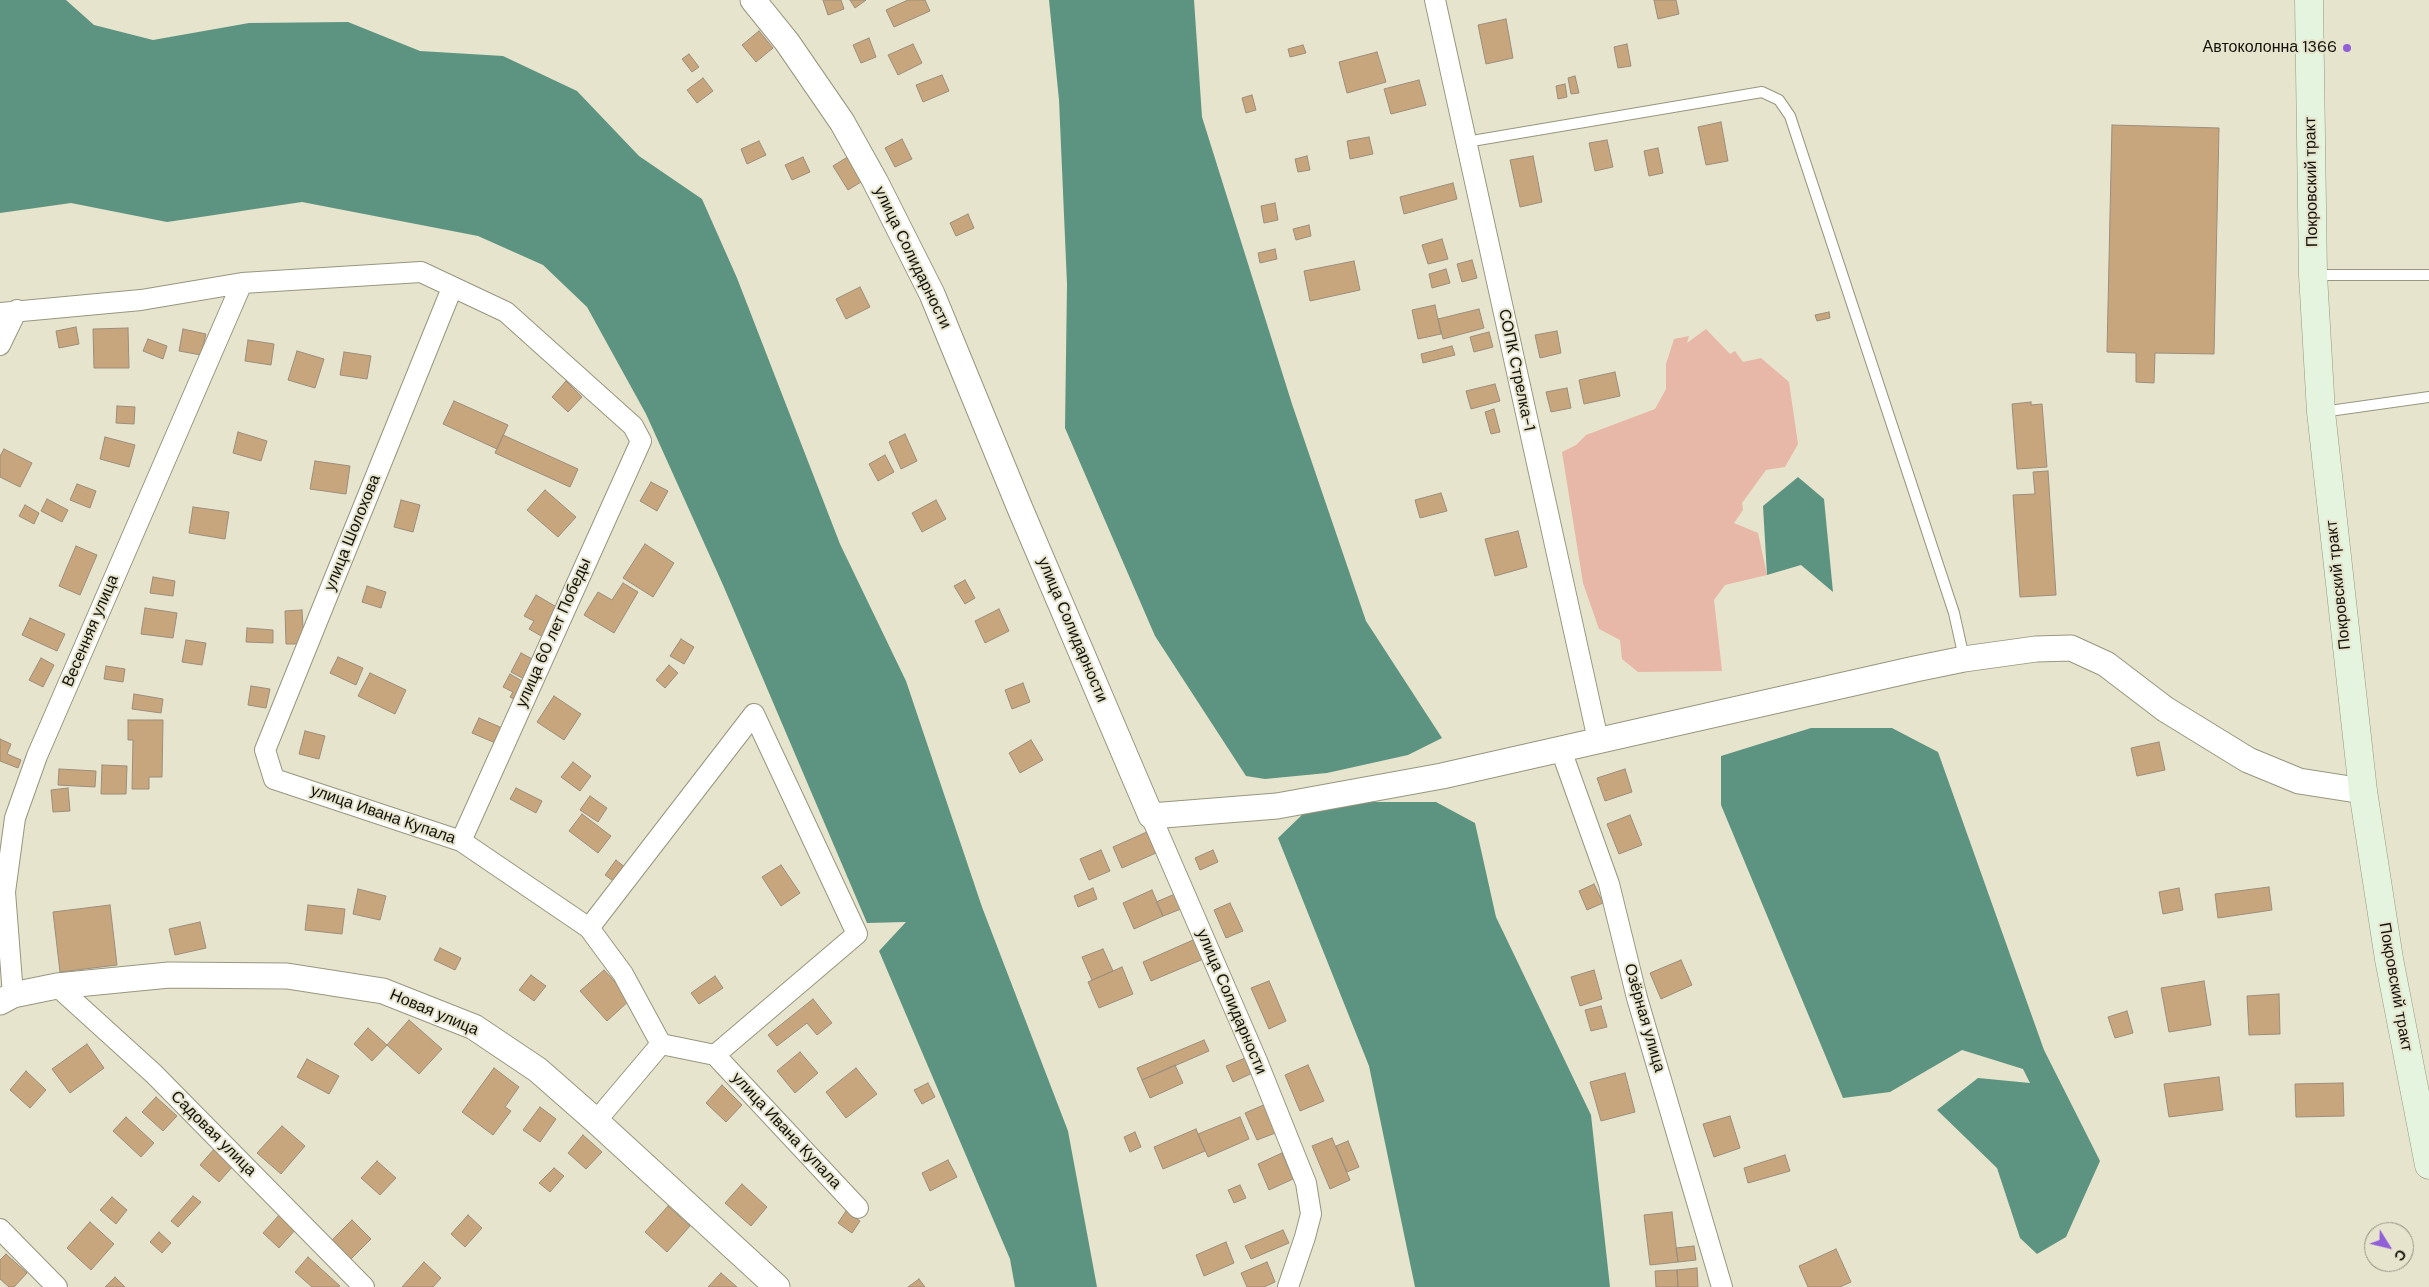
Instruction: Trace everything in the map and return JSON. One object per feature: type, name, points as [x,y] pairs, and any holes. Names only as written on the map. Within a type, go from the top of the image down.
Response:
[{"type":"main road","name":"Покровский тракт","points":[[2309,0],[2313,275],[2321,412],[2363,792],[2389,959],[2429,1165]]},
{"type":"street","name":"улица Солидарности","points":[[754,0],[788,42],[842,122],[875,181],[932,294],[1019,506],[1257,1061],[1306,1183],[1311,1214],[1306,1237],[1288,1287]]},
{"type":"street","name":"СОПК Стрелка-1","points":[[1435,0],[1598,740]]},
{"type":"street","points":[[0,345],[8,312],[141,300],[242,283],[421,272],[452,288]]},
{"type":"street","name":"Весенняя улица","points":[[6,998],[5,892],[15,818],[37,756],[242,283]]},
{"type":"street","name":"улица 60 лет Победы","points":[[452,288],[506,312],[633,426],[641,441],[461,841]]},
{"type":"street","name":"улица Шолохова","points":[[274,779],[265,750],[452,288]]},
{"type":"street","points":[[1151,816],[1277,806],[1442,776],[1964,659],[2036,649],[2071,648],[2106,664],[2165,709],[2248,760],[2299,780],[2363,792]]},
{"type":"street","points":[[589,928],[754,714],[857,934],[715,1055],[661,1044],[596,1121]]},
{"type":"street","name":"Озёрная улица","points":[[1561,750],[1609,884],[1640,1007],[1722,1287]]},
{"type":"street","name":"улица Ивана Купала","points":[[274,779],[461,841],[589,928],[623,974],[661,1044]]},
{"type":"street","name":"Новая улица","points":[[6,998],[57,986],[169,975],[287,976],[383,991],[474,1027],[538,1070],[777,1287]]},
{"type":"street","name":"Садовая улица","points":[[57,986],[154,1074],[364,1287]]},
{"type":"street","name":"улица Ивана Купала","points":[[715,1055],[858,1208]]},
{"type":"street","points":[[0,1229],[57,1287]]},
{"type":"lane","points":[[1466,142],[1762,92],[1779,100],[1790,116],[1954,613],[1964,659]]},
{"type":"lane","points":[[2313,275],[2429,275]]},
{"type":"lane","points":[[2321,412],[2429,397]]},
{"type":"shaded area","points":[[0,0],[66,0],[94,25],[153,40],[249,23],[348,22],[420,51],[503,56],[577,91],[639,156],[702,199],[737,278],[840,544],[906,681],[982,907],[1068,1131],[1097,1287],[1015,1287],[1010,1259],[879,951],[906,922],[867,923],[723,585],[646,414],[587,307],[543,265],[478,236],[302,202],[167,222],[71,203],[0,213]]},
{"type":"shaded area","points":[[1049,0],[1194,0],[1202,117],[1292,404],[1366,621],[1442,738],[1408,755],[1327,773],[1265,779],[1246,776],[1155,636],[1065,428],[1067,284],[1059,100]]},
{"type":"shaded area","points":[[1706,329],[1730,354],[1735,351],[1743,362],[1761,358],[1789,382],[1798,444],[1785,467],[1766,470],[1742,503],[1743,510],[1734,523],[1758,533],[1767,575],[1725,585],[1714,600],[1722,671],[1638,672],[1622,659],[1620,640],[1599,629],[1583,583],[1562,452],[1576,445],[1586,435],[1655,409],[1666,389],[1666,364],[1674,339],[1689,336],[1687,343]]},
{"type":"shaded area","points":[[1798,477],[1824,499],[1833,592],[1801,565],[1767,575],[1763,506]]},
{"type":"shaded area","points":[[1811,728],[1892,728],[1938,752],[2044,1050],[2100,1161],[2066,1237],[2037,1254],[2020,1238],[1997,1168],[1937,1110],[1978,1078],[2030,1083],[2023,1069],[1962,1050],[1890,1092],[1843,1098],[1721,805],[1721,756]]},
{"type":"shaded area","points":[[1369,802],[1436,802],[1475,823],[1496,917],[1591,1115],[1610,1287],[1415,1287],[1369,1066],[1278,838],[1304,813]]},
{"type":"building","points":[[823,0],[841,0],[844,9],[828,15]]},
{"type":"building","points":[[850,0],[866,0],[855,8]]},
{"type":"building","points":[[908,0],[925,0],[930,11],[894,27],[886,10]]},
{"type":"building","points":[[1654,0],[1676,0],[1679,14],[1658,19]]},
{"type":"building","points":[[1506,19],[1513,58],[1486,64],[1478,25]]},
{"type":"building","points":[[759,31],[773,48],[756,62],[742,45]]},
{"type":"building","points":[[869,38],[876,57],[861,63],[853,45]]},
{"type":"building","points":[[913,44],[922,63],[898,75],[888,55]]},
{"type":"building","points":[[1627,44],[1631,66],[1618,68],[1614,47]]},
{"type":"building","points":[[1303,45],[1306,53],[1290,57],[1288,49]]},
{"type":"building","points":[[1377,52],[1386,82],[1347,93],[1339,62]]},
{"type":"building","points":[[689,54],[699,67],[692,72],[682,59]]},
{"type":"building","points":[[942,75],[949,91],[923,102],[916,85]]},
{"type":"building","points":[[1575,76],[1579,93],[1571,94],[1568,78]]},
{"type":"building","points":[[703,78],[713,91],[697,103],[687,90]]},
{"type":"building","points":[[1419,80],[1426,105],[1391,114],[1384,89]]},
{"type":"building","points":[[1565,84],[1567,97],[1558,99],[1556,86]]},
{"type":"building","points":[[1252,95],[1256,110],[1246,113],[1242,98]]},
{"type":"building","points":[[1721,122],[1728,161],[1706,165],[1698,127]]},
{"type":"building","points":[[2112,125],[2219,128],[2214,354],[2155,353],[2154,383],[2136,382],[2136,353],[2107,352]]},
{"type":"building","points":[[1369,137],[1373,154],[1350,159],[1347,141]]},
{"type":"building","points":[[902,139],[912,159],[895,167],[885,148]]},
{"type":"building","points":[[1607,140],[1613,167],[1595,171],[1589,143]]},
{"type":"building","points":[[759,141],[766,155],[747,164],[741,149]]},
{"type":"building","points":[[1658,148],[1663,173],[1649,176],[1644,151]]},
{"type":"building","points":[[854,153],[869,177],[848,190],[833,166]]},
{"type":"building","points":[[1307,156],[1310,170],[1298,172],[1295,159]]},
{"type":"building","points":[[1533,156],[1542,202],[1520,207],[1510,160]]},
{"type":"building","points":[[803,157],[810,172],[792,180],[785,165]]},
{"type":"building","points":[[1453,183],[1457,199],[1404,214],[1400,197]]},
{"type":"building","points":[[1275,203],[1278,220],[1264,223],[1261,206]]},
{"type":"building","points":[[968,214],[974,228],[956,236],[950,223]]},
{"type":"building","points":[[1309,225],[1311,236],[1296,240],[1293,229]]},
{"type":"building","points":[[1442,239],[1448,259],[1428,264],[1422,245]]},
{"type":"building","points":[[1275,249],[1277,259],[1260,263],[1258,253]]},
{"type":"building","points":[[1472,260],[1477,278],[1462,282],[1457,264]]},
{"type":"building","points":[[1354,261],[1360,290],[1310,301],[1304,271]]},
{"type":"building","points":[[1446,269],[1450,283],[1432,288],[1429,274]]},
{"type":"building","points":[[860,287],[870,307],[846,319],[836,299]]},
{"type":"building","points":[[1435,305],[1441,334],[1418,339],[1412,310]]},
{"type":"building","points":[[1479,309],[1484,328],[1443,339],[1438,319]]},
{"type":"building","points":[[1829,312],[1830,318],[1817,321],[1815,315]]},
{"type":"building","points":[[76,327],[79,344],[59,348],[56,331]]},
{"type":"building","points":[[128,328],[129,368],[94,368],[93,329]]},
{"type":"building","points":[[183,329],[206,334],[201,355],[179,351]]},
{"type":"building","points":[[1557,331],[1561,353],[1540,358],[1535,335]]},
{"type":"building","points":[[1489,332],[1493,347],[1474,352],[1470,337]]},
{"type":"building","points":[[148,339],[167,346],[163,359],[143,351]]},
{"type":"building","points":[[248,340],[274,344],[271,365],[245,361]]},
{"type":"building","points":[[1452,346],[1455,355],[1423,363],[1421,354]]},
{"type":"building","points":[[297,351],[324,359],[315,388],[288,380]]},
{"type":"building","points":[[344,352],[371,356],[367,379],[340,375]]},
{"type":"building","points":[[1615,372],[1620,396],[1584,404],[1579,380]]},
{"type":"building","points":[[566,381],[582,397],[568,412],[552,397]]},
{"type":"building","points":[[1495,384],[1500,401],[1471,409],[1466,391]]},
{"type":"building","points":[[1567,388],[1571,408],[1551,412],[1546,392]]},
{"type":"building","points":[[454,401],[508,425],[497,449],[443,424]]},
{"type":"building","points":[[2031,402],[2031,405],[2042,404],[2047,467],[2017,469],[2012,404]]},
{"type":"building","points":[[117,406],[135,407],[134,424],[116,423]]},
{"type":"building","points":[[1494,409],[1500,432],[1491,434],[1485,412]]},
{"type":"building","points":[[238,432],[267,441],[261,461],[233,453]]},
{"type":"building","points":[[905,434],[917,461],[901,469],[889,442]]},
{"type":"building","points":[[503,435],[578,469],[570,487],[495,453]]},
{"type":"building","points":[[105,437],[135,445],[129,467],[100,459]]},
{"type":"building","points":[[4,449],[32,463],[20,487],[0,477],[0,456]]},
{"type":"building","points":[[885,455],[894,472],[878,481],[869,464]]},
{"type":"building","points":[[315,461],[350,466],[346,494],[310,489]]},
{"type":"building","points":[[2048,471],[2056,595],[2020,597],[2013,495],[2035,494],[2033,472]]},
{"type":"building","points":[[651,482],[668,491],[657,511],[640,501]]},
{"type":"building","points":[[77,484],[96,491],[90,508],[70,500]]},
{"type":"building","points":[[545,490],[576,517],[558,537],[527,510]]},
{"type":"building","points":[[1441,493],[1447,511],[1420,518],[1415,500]]},
{"type":"building","points":[[47,499],[68,510],[62,522],[41,511]]},
{"type":"building","points":[[401,500],[420,505],[413,532],[394,527]]},
{"type":"building","points":[[936,500],[946,519],[922,532],[912,513]]},
{"type":"building","points":[[25,505],[39,513],[34,524],[19,516]]},
{"type":"building","points":[[193,507],[229,512],[225,539],[189,533]]},
{"type":"building","points":[[1518,531],[1527,567],[1495,576],[1485,539]]},
{"type":"building","points":[[645,544],[674,563],[653,597],[623,578]]},
{"type":"building","points":[[76,546],[97,555],[80,595],[59,586]]},
{"type":"building","points":[[153,577],[175,581],[173,596],[150,593]]},
{"type":"building","points":[[965,580],[975,598],[965,604],[954,586]]},
{"type":"building","points":[[623,583],[638,592],[614,633],[584,615],[598,592],[612,600]]},
{"type":"building","points":[[367,586],[386,592],[381,608],[362,602]]},
{"type":"building","points":[[536,595],[560,609],[543,637],[529,629],[534,621],[524,616]]},
{"type":"building","points":[[145,608],[177,613],[173,638],[141,634]]},
{"type":"building","points":[[999,609],[1009,631],[985,643],[975,621]]},
{"type":"building","points":[[302,610],[304,644],[286,644],[285,611]]},
{"type":"building","points":[[30,618],[65,634],[57,651],[22,635]]},
{"type":"building","points":[[247,628],[273,630],[273,643],[246,642]]},
{"type":"building","points":[[681,639],[694,647],[684,664],[670,656]]},
{"type":"building","points":[[186,640],[206,643],[202,665],[182,662]]},
{"type":"building","points":[[521,653],[536,661],[526,680],[511,672]]},
{"type":"building","points":[[338,657],[363,668],[356,685],[330,673]]},
{"type":"building","points":[[41,658],[54,665],[43,687],[29,680]]},
{"type":"building","points":[[669,665],[678,673],[665,688],[656,680]]},
{"type":"building","points":[[106,666],[125,669],[123,682],[104,679]]},
{"type":"building","points":[[370,673],[406,690],[395,714],[358,696]]},
{"type":"building","points":[[510,674],[527,684],[518,701],[510,697],[513,692],[503,687]]},
{"type":"building","points":[[1023,683],[1030,702],[1012,709],[1005,690]]},
{"type":"building","points":[[251,686],[270,689],[266,708],[248,705]]},
{"type":"building","points":[[134,694],[163,699],[161,713],[132,709]]},
{"type":"building","points":[[554,696],[581,714],[564,740],[537,722]]},
{"type":"building","points":[[479,718],[507,730],[500,745],[472,733]]},
{"type":"building","points":[[128,720],[163,720],[162,777],[149,777],[149,789],[132,789],[133,740],[128,740]]},
{"type":"building","points":[[305,731],[325,736],[319,759],[299,754]]},
{"type":"building","points":[[0,739],[11,744],[7,754],[21,760],[18,768],[0,761]]},
{"type":"building","points":[[1031,740],[1043,760],[1020,773],[1009,753]]},
{"type":"building","points":[[2159,742],[2165,770],[2137,776],[2131,748]]},
{"type":"building","points":[[573,762],[591,776],[580,791],[561,777]]},
{"type":"building","points":[[102,765],[127,766],[126,794],[101,794]]},
{"type":"building","points":[[59,769],[96,771],[95,787],[58,785]]},
{"type":"building","points":[[1625,769],[1632,792],[1605,801],[1597,778]]},
{"type":"building","points":[[68,788],[70,811],[53,812],[51,790]]},
{"type":"building","points":[[516,788],[542,801],[536,813],[510,799]]},
{"type":"building","points":[[590,796],[607,808],[598,822],[580,810]]},
{"type":"building","points":[[582,814],[611,836],[598,853],[569,831]]},
{"type":"building","points":[[1630,815],[1642,845],[1619,854],[1607,824]]},
{"type":"building","points":[[1147,832],[1156,853],[1122,868],[1113,847]]},
{"type":"building","points":[[1101,850],[1110,871],[1089,880],[1080,859]]},
{"type":"building","points":[[1213,850],[1218,862],[1200,870],[1195,858]]},
{"type":"building","points":[[616,860],[627,869],[616,883],[605,875]]},
{"type":"building","points":[[781,865],[800,893],[781,906],[762,877]]},
{"type":"building","points":[[1594,884],[1603,903],[1587,910],[1579,891]]},
{"type":"building","points":[[2269,887],[2272,910],[2218,918],[2215,894]]},
{"type":"building","points":[[1093,888],[1097,899],[1078,907],[1074,896]]},
{"type":"building","points":[[2179,888],[2183,910],[2163,914],[2159,892]]},
{"type":"building","points":[[358,889],[386,896],[380,920],[353,914]]},
{"type":"building","points":[[1152,890],[1163,916],[1134,929],[1123,903]]},
{"type":"building","points":[[1175,894],[1181,909],[1163,916],[1156,902]]},
{"type":"building","points":[[1230,903],[1243,931],[1226,938],[1214,910]]},
{"type":"building","points":[[110,905],[117,965],[60,972],[53,912]]},
{"type":"building","points":[[308,905],[345,909],[342,934],[305,930]]},
{"type":"building","points":[[200,922],[206,948],[175,955],[169,929]]},
{"type":"building","points":[[1200,937],[1208,957],[1151,981],[1143,962]]},
{"type":"building","points":[[440,948],[461,958],[455,970],[434,960]]},
{"type":"building","points":[[1103,949],[1113,971],[1092,980],[1082,957]]},
{"type":"building","points":[[1681,960],[1692,985],[1661,999],[1650,973]]},
{"type":"building","points":[[1122,967],[1133,994],[1099,1008],[1088,982]]},
{"type":"building","points":[[604,970],[631,999],[607,1021],[580,991]]},
{"type":"building","points":[[1594,970],[1602,999],[1580,1006],[1571,977]]},
{"type":"building","points":[[531,975],[546,986],[534,1001],[519,990]]},
{"type":"building","points":[[715,976],[723,988],[699,1004],[691,993]]},
{"type":"building","points":[[1269,981],[1286,1021],[1269,1029],[1251,988]]},
{"type":"building","points":[[2204,981],[2211,1025],[2169,1032],[2161,988]]},
{"type":"building","points":[[2279,994],[2280,1034],[2249,1035],[2247,996]]},
{"type":"building","points":[[813,999],[832,1023],[817,1035],[807,1023],[777,1046],[768,1035]]},
{"type":"building","points":[[1601,1006],[1607,1027],[1591,1031],[1585,1010]]},
{"type":"building","points":[[2127,1011],[2133,1033],[2115,1038],[2108,1017]]},
{"type":"building","points":[[409,1020],[442,1049],[419,1074],[387,1045]]},
{"type":"building","points":[[368,1028],[387,1045],[372,1061],[354,1044]]},
{"type":"building","points":[[1204,1040],[1209,1051],[1142,1080],[1137,1068]]},
{"type":"building","points":[[87,1044],[104,1068],[70,1093],[52,1069]]},
{"type":"building","points":[[800,1052],[818,1073],[795,1093],[777,1071]]},
{"type":"building","points":[[1250,1056],[1257,1071],[1233,1082],[1226,1066]]},
{"type":"building","points":[[307,1059],[339,1076],[329,1094],[297,1077]]},
{"type":"building","points":[[1175,1065],[1183,1083],[1150,1098],[1142,1080]]},
{"type":"building","points":[[1308,1065],[1324,1101],[1300,1111],[1285,1075]]},
{"type":"building","points":[[494,1068],[519,1087],[505,1107],[511,1111],[493,1135],[462,1112]]},
{"type":"building","points":[[856,1068],[877,1094],[846,1118],[826,1092]]},
{"type":"building","points":[[26,1071],[46,1090],[30,1108],[10,1090]]},
{"type":"building","points":[[1625,1073],[1635,1112],[1601,1121],[1590,1082]]},
{"type":"building","points":[[2219,1077],[2223,1110],[2169,1117],[2164,1084]]},
{"type":"building","points":[[928,1083],[935,1097],[922,1104],[914,1090]]},
{"type":"building","points":[[2343,1083],[2344,1116],[2296,1117],[2295,1084]]},
{"type":"building","points":[[722,1085],[742,1105],[726,1122],[706,1103]]},
{"type":"building","points":[[156,1097],[177,1116],[163,1131],[142,1112]]},
{"type":"building","points":[[1266,1104],[1278,1132],[1257,1140],[1245,1113]]},
{"type":"building","points":[[540,1107],[556,1119],[540,1142],[523,1130]]},
{"type":"building","points":[[1730,1116],[1740,1148],[1714,1157],[1703,1124]]},
{"type":"building","points":[[126,1117],[154,1143],[141,1157],[113,1131]]},
{"type":"building","points":[[1240,1117],[1249,1139],[1208,1157],[1198,1134]]},
{"type":"building","points":[[282,1126],[305,1146],[281,1174],[257,1153]]},
{"type":"building","points":[[1196,1129],[1205,1151],[1163,1169],[1154,1147]]},
{"type":"building","points":[[1135,1132],[1141,1147],[1130,1152],[1124,1137]]},
{"type":"building","points":[[583,1135],[602,1152],[586,1169],[568,1153]]},
{"type":"building","points":[[1332,1138],[1350,1180],[1330,1189],[1312,1146]]},
{"type":"building","points":[[1348,1141],[1359,1167],[1347,1172],[1336,1146]]},
{"type":"building","points":[[215,1148],[234,1165],[219,1182],[200,1165]]},
{"type":"building","points":[[1282,1153],[1293,1179],[1269,1190],[1258,1164]]},
{"type":"building","points":[[1785,1155],[1790,1171],[1748,1183],[1744,1168]]},
{"type":"building","points":[[948,1160],[957,1177],[930,1191],[922,1173]]},
{"type":"building","points":[[377,1161],[396,1178],[380,1195],[361,1178]]},
{"type":"building","points":[[554,1168],[564,1176],[550,1192],[539,1183]]},
{"type":"building","points":[[742,1184],[767,1207],[751,1226],[725,1203]]},
{"type":"building","points":[[1240,1185],[1246,1198],[1234,1203],[1228,1190]]},
{"type":"building","points":[[193,1196],[201,1202],[178,1227],[171,1221]]},
{"type":"building","points":[[112,1197],[127,1210],[116,1224],[100,1210]]},
{"type":"building","points":[[668,1206],[690,1226],[667,1252],[645,1232]]},
{"type":"building","points":[[846,1211],[860,1221],[852,1233],[838,1223]]},
{"type":"building","points":[[1672,1212],[1678,1262],[1650,1265],[1644,1215]]},
{"type":"building","points":[[280,1214],[296,1229],[279,1248],[263,1233]]},
{"type":"building","points":[[468,1215],[482,1228],[465,1247],[451,1234]]},
{"type":"building","points":[[352,1220],[371,1239],[351,1259],[332,1240]]},
{"type":"building","points":[[90,1222],[114,1244],[91,1270],[67,1248]]},
{"type":"building","points":[[1283,1230],[1289,1243],[1251,1259],[1245,1246]]},
{"type":"building","points":[[159,1232],[171,1243],[162,1253],[150,1242]]},
{"type":"building","points":[[1226,1242],[1234,1263],[1204,1276],[1196,1255]]},
{"type":"building","points":[[1694,1246],[1696,1260],[1678,1262],[1676,1248]]},
{"type":"building","points":[[1836,1249],[1851,1282],[1840,1287],[1808,1287],[1799,1266]]},
{"type":"building","points":[[6,1254],[27,1273],[14,1287],[9,1287],[0,1279],[0,1260]]},
{"type":"building","points":[[308,1257],[340,1286],[312,1287],[295,1272]]},
{"type":"building","points":[[424,1262],[441,1278],[433,1287],[402,1287]]},
{"type":"building","points":[[1267,1262],[1275,1282],[1264,1287],[1247,1287],[1241,1273]]},
{"type":"building","points":[[1697,1268],[1698,1287],[1678,1287],[1677,1270]]},
{"type":"building","points":[[1677,1270],[1678,1287],[1656,1287],[1655,1271]]},
{"type":"building","points":[[721,1273],[737,1287],[708,1287]]},
{"type":"building","points":[[115,1277],[125,1287],[105,1287]]},
{"type":"building","points":[[919,1279],[925,1287],[908,1287]]},
{"type":"place","name":"Автоколонна 1366","points":[[2347,48]]}]
